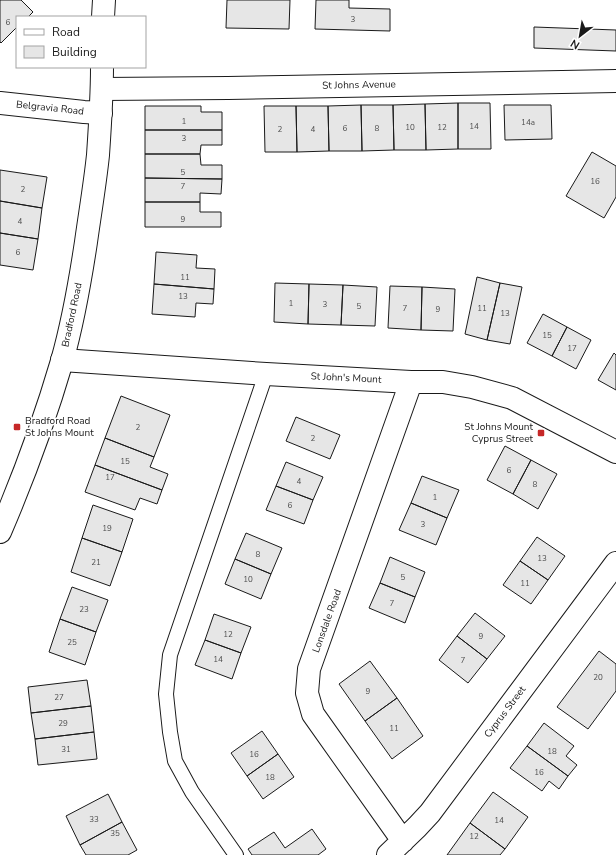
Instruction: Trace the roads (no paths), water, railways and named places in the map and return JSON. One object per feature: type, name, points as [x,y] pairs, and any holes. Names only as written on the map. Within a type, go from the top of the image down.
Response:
[{"type":"street","points":[[103,16],[104,0]]},
{"type":"street","name":"Bradford Road","points":[[0,532],[32,452],[62,360],[80,282],[98,155],[102,68]]},
{"type":"street","name":"St Johns Avenue","points":[[102,89],[616,81]]},
{"type":"street","name":"Belgravia Road","points":[[0,103],[101,113]]},
{"type":"street","name":"St John's Mount","points":[[62,360],[266,374],[411,382],[443,382],[472,387],[512,398],[616,452]]},
{"type":"street","name":"Lonsdale Road","points":[[396,848],[313,714],[308,693],[310,669],[411,382]]},
{"type":"street","name":"Cyprus Street","points":[[396,848],[430,813],[616,563]]},
{"type":"lane","points":[[236,855],[192,792],[175,761],[166,694],[170,655],[266,374]]},
{"type":"place","name":"Bradford Road St Johns Mount","points":[[17,427]]},
{"type":"place","name":"St Johns Mount Cyprus Street","points":[[541,433]]}]
